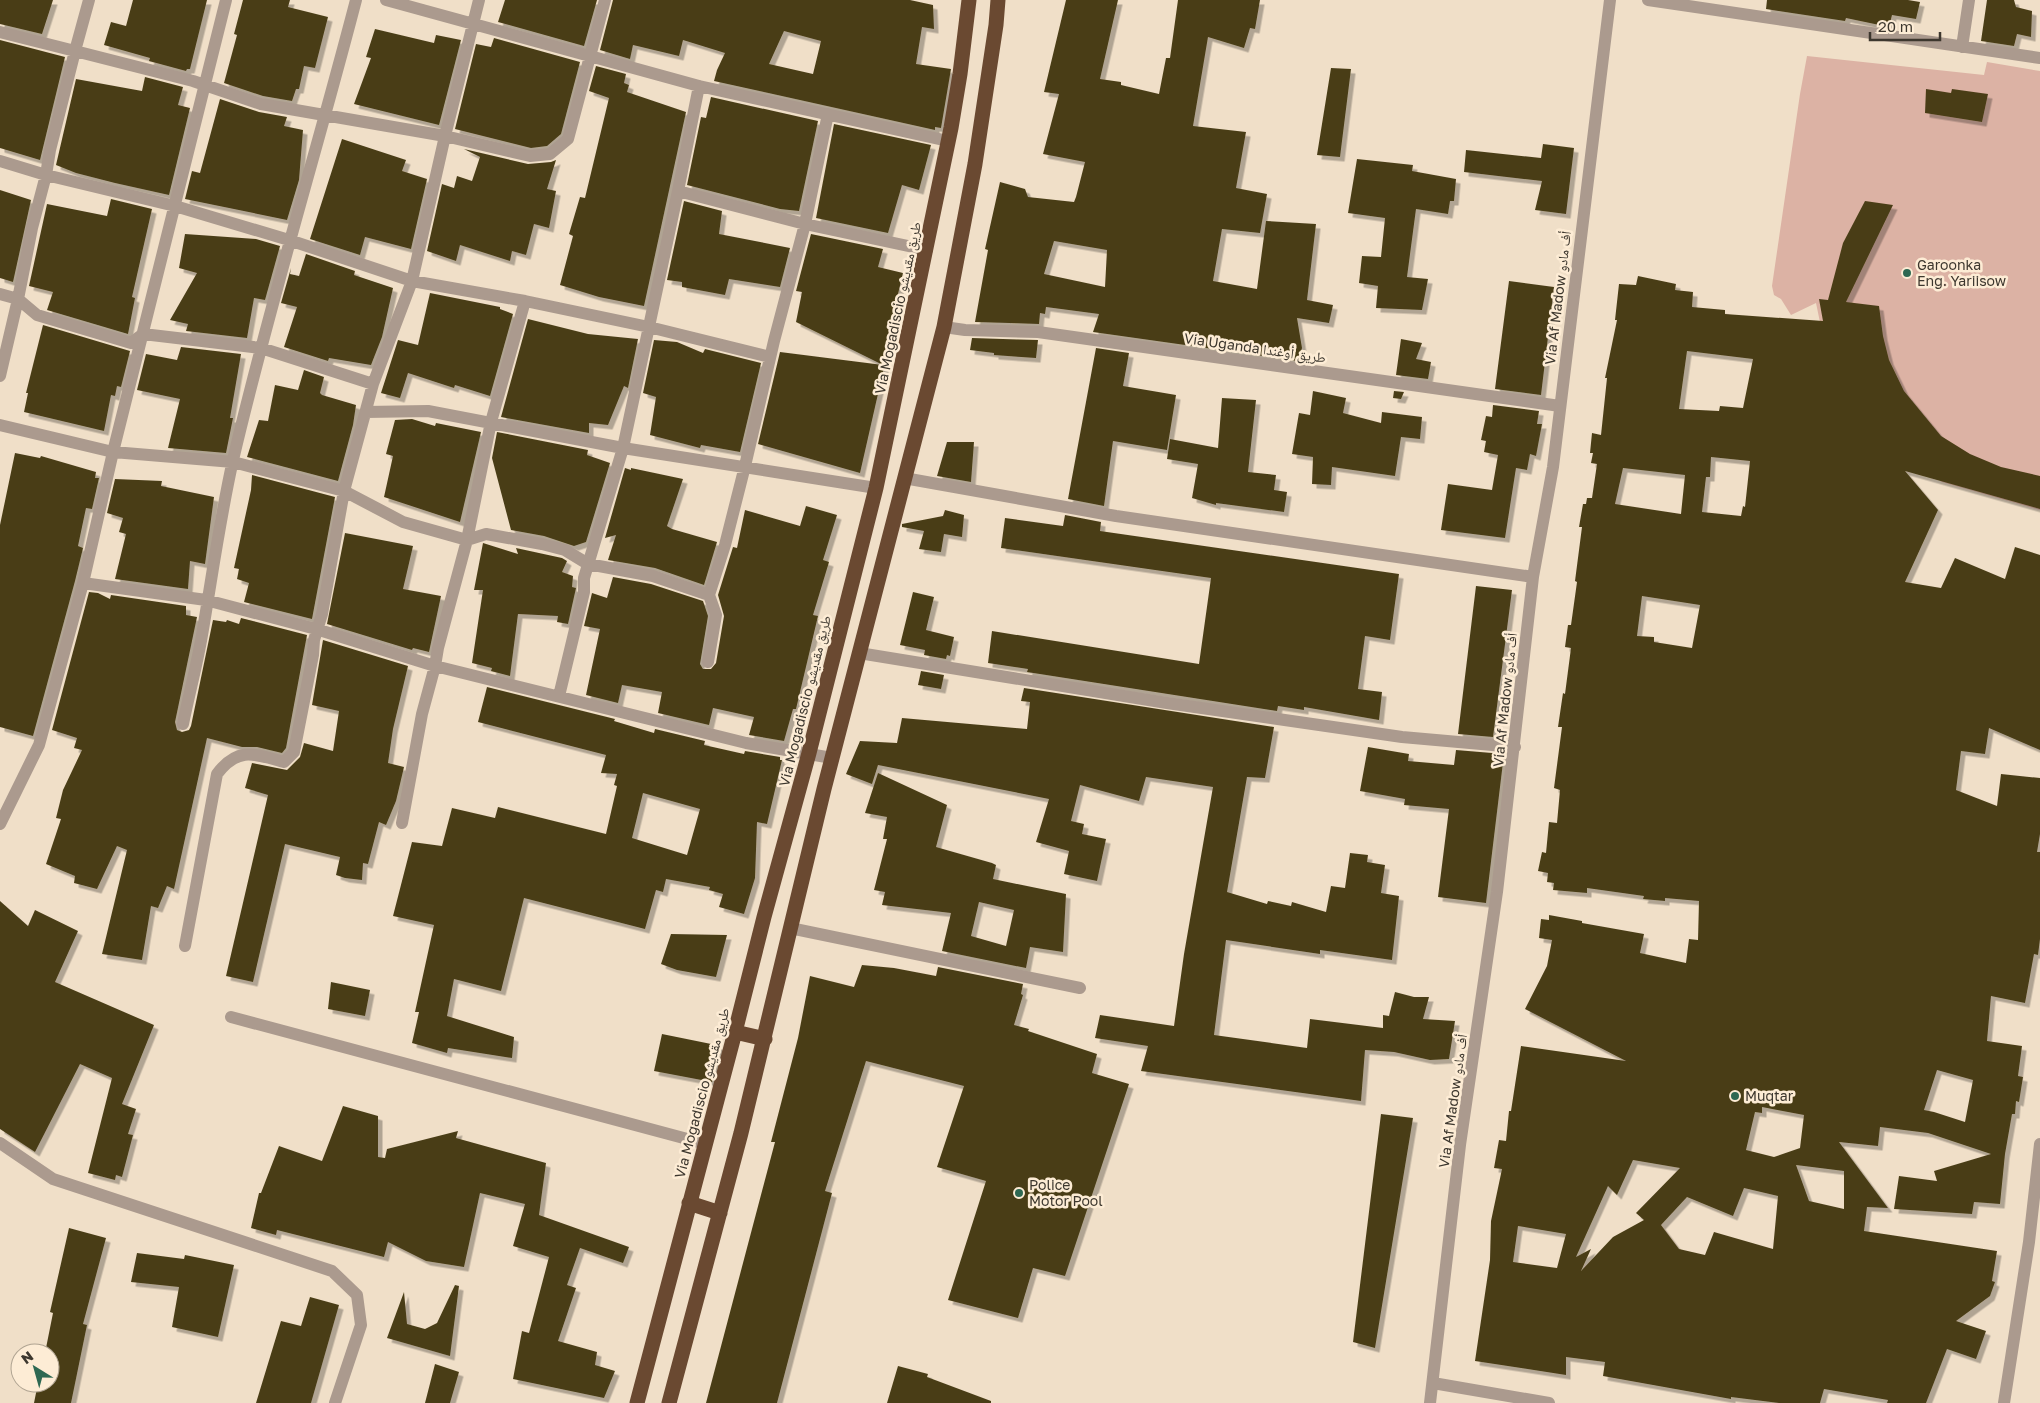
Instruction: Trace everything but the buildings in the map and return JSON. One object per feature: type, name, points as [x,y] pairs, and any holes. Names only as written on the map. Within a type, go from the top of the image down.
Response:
[{"type":"highway","name":"Via Mogadiscio طريق مقديشو","points":[[637,1403],[764,917],[810,753],[876,488],[927,250],[948,141],[960,74],[969,0]]},
{"type":"highway","points":[[669,1403],[765,1039],[832,758],[944,327],[975,164],[998,0]]},
{"type":"highway","points":[[735,1032],[765,1039]]},
{"type":"highway","points":[[689,1203],[720,1213]]},
{"type":"street","points":[[0,376],[50,150],[89,0]]},
{"type":"street","points":[[0,824],[39,745],[83,583],[113,452],[226,0]]},
{"type":"street","points":[[183,724],[202,636],[206,600],[233,462],[289,240],[326,115],[356,0]]},
{"type":"street","points":[[386,0],[699,86],[948,141]]},
{"type":"street","points":[[185,946],[217,774],[226,761],[242,754],[259,755],[284,762],[294,752],[316,629],[322,614],[344,491],[373,384],[412,281],[445,136],[479,0]]},
{"type":"street","points":[[0,32],[205,86],[261,104],[445,136],[530,156],[550,154],[568,139],[605,0]]},
{"type":"street","name":"Via Af Madow أف مادو","points":[[1430,1403],[1460,1145],[1481,1010],[1533,577],[1553,467],[1610,0]]},
{"type":"street","points":[[1648,0],[2040,58]]},
{"type":"street","points":[[1962,47],[1969,0]]},
{"type":"street","points":[[559,696],[584,592],[584,578],[623,448],[699,86]]},
{"type":"street","points":[[708,662],[716,614],[709,595],[725,545],[770,357],[805,224],[828,114]]},
{"type":"street","points":[[0,161],[46,175],[175,206],[289,240],[412,281],[525,301],[649,327],[770,357]]},
{"type":"street","points":[[678,190],[805,224],[927,250]]},
{"type":"street","points":[[0,294],[18,299],[37,315],[130,342],[143,334],[261,348],[373,384]]},
{"type":"street","points":[[402,823],[422,714],[467,540],[492,422],[525,301]]},
{"type":"street","name":"Via Uganda طريق أوغندا","points":[[944,327],[965,330],[1038,332],[1560,406]]},
{"type":"street","points":[[366,412],[428,411],[623,448],[876,488]]},
{"type":"street","points":[[0,425],[113,452],[233,462],[344,491],[403,522],[467,540],[486,534],[542,544],[565,550],[588,564],[653,576],[663,581],[709,595]]},
{"type":"street","points":[[904,478],[1116,516],[1533,577]]},
{"type":"street","points":[[83,583],[206,600],[316,629],[435,666],[746,743],[832,758]]},
{"type":"street","points":[[859,653],[1167,704],[1402,737],[1514,747]]},
{"type":"street","points":[[790,928],[1080,988]]},
{"type":"street","points":[[231,1017],[706,1144]]},
{"type":"street","points":[[0,1143],[52,1179],[332,1271],[357,1295],[361,1325],[335,1403]]},
{"type":"street","points":[[2004,1403],[2029,1242],[2040,1144]]},
{"type":"street","points":[[1433,1383],[1549,1403]]},
{"type":"shaded area","name":"Garoonka Eng. Yariisow","points":[[1807,56],[1984,75],[1987,62],[2040,71],[2040,510],[1942,482],[1933,476],[1827,356],[1816,303],[1791,315],[1781,299],[1774,295],[1772,286]]},
{"type":"place","name":"Garoonka Eng. Yariisow","points":[[1907,273]]},
{"type":"place","name":"Muqtar","points":[[1735,1096]]},
{"type":"place","name":"Police Motor Pool","points":[[1019,1193]]}]
